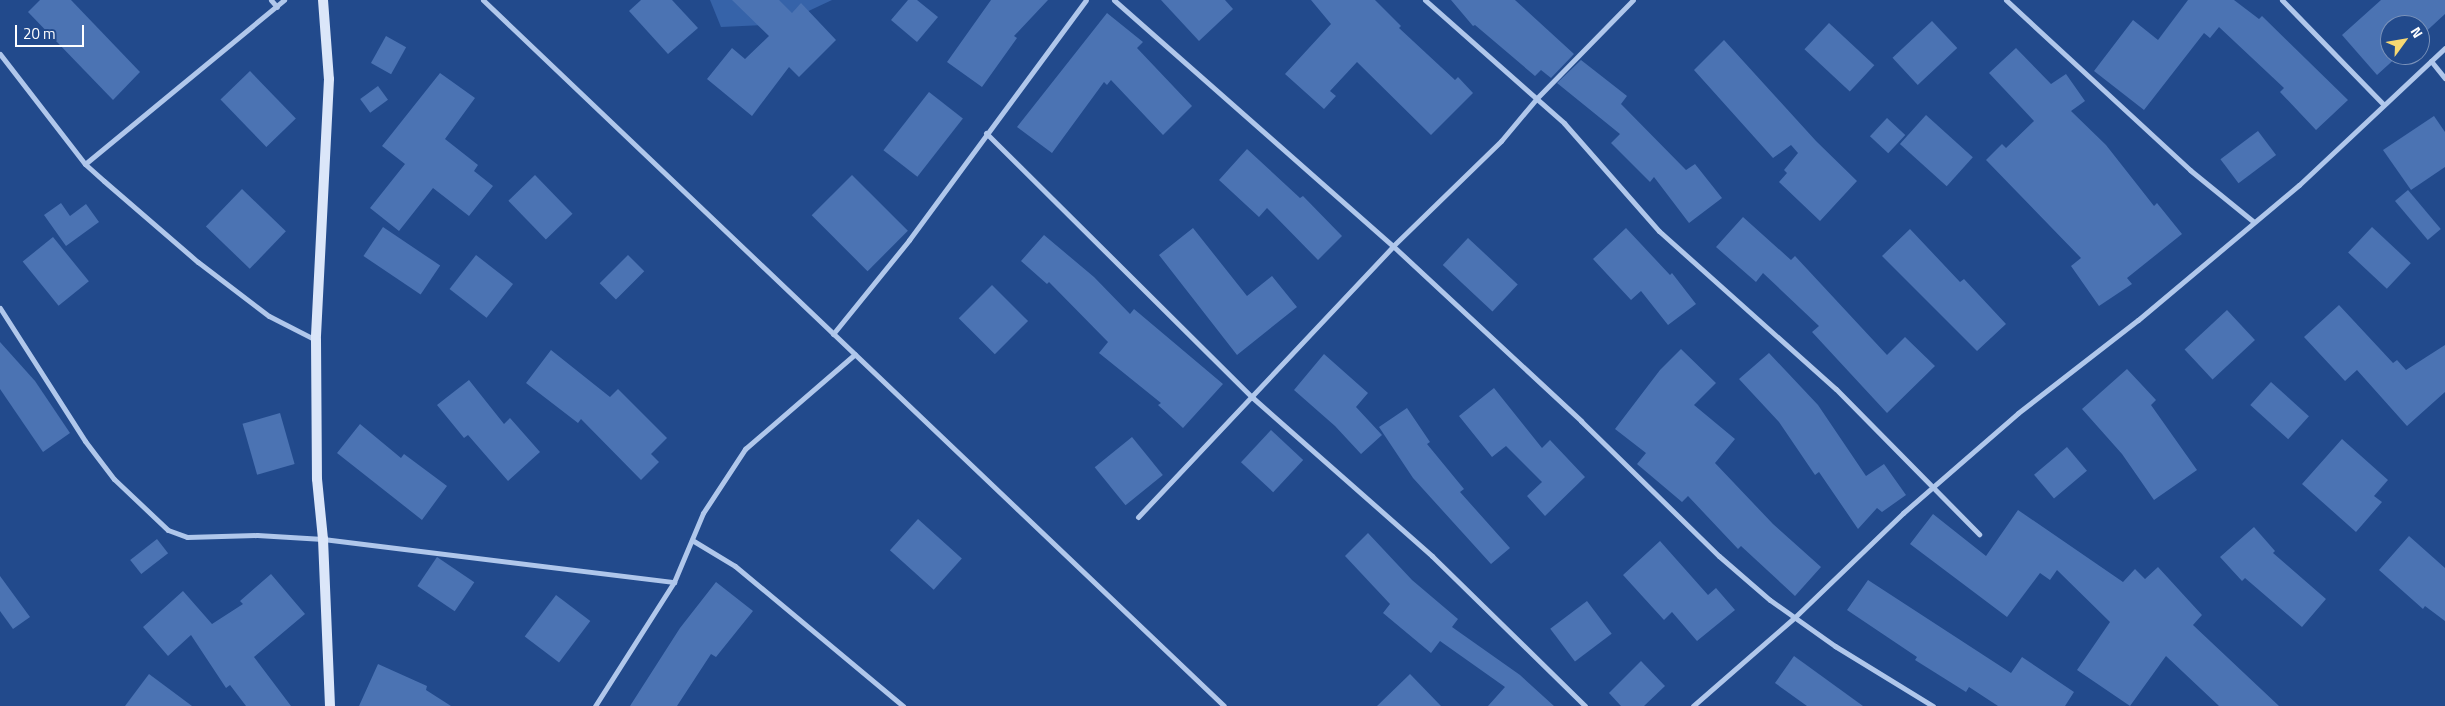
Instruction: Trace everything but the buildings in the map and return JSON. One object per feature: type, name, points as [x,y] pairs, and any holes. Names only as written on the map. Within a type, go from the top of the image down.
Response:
[{"type":"street","points":[[271,0],[277,7]]},
{"type":"street","points":[[85,164],[284,0]]},
{"type":"street","points":[[323,0],[329,78],[316,340],[316,479],[323,539],[324,632],[330,706]]},
{"type":"street","points":[[483,0],[1224,706]]},
{"type":"street","points":[[833,334],[909,240],[986,133],[1086,0]]},
{"type":"street","points":[[1114,0],[1393,246],[1581,420],[1719,556],[1794,617],[1835,646],[1933,706]]},
{"type":"street","points":[[1424,0],[1564,123],[1659,231],[1836,389],[1979,534]]},
{"type":"street","points":[[1138,517],[1253,398],[1393,246],[1501,141],[1537,98],[1633,0]]},
{"type":"street","points":[[2006,0],[2190,170],[2254,222]]},
{"type":"street","points":[[2282,0],[2383,104]]},
{"type":"street","points":[[2445,48],[2430,61],[2445,78]]},
{"type":"street","points":[[0,54],[85,164],[205,268],[268,316],[316,340]]},
{"type":"street","points":[[1693,706],[1794,617],[1933,488],[2018,414],[2138,320],[2299,185],[2426,65]]},
{"type":"street","points":[[986,133],[1253,398],[1432,556],[1585,706]]},
{"type":"street","points":[[0,308],[86,441],[114,479],[168,530],[187,537],[256,535],[323,539],[674,582]]},
{"type":"street","points":[[595,706],[674,582],[703,513],[745,449],[855,354]]},
{"type":"street","points":[[692,540],[735,566],[903,706]]},
{"type":"shaded area","points":[[710,0],[832,0],[800,15],[764,25],[721,27]]}]
